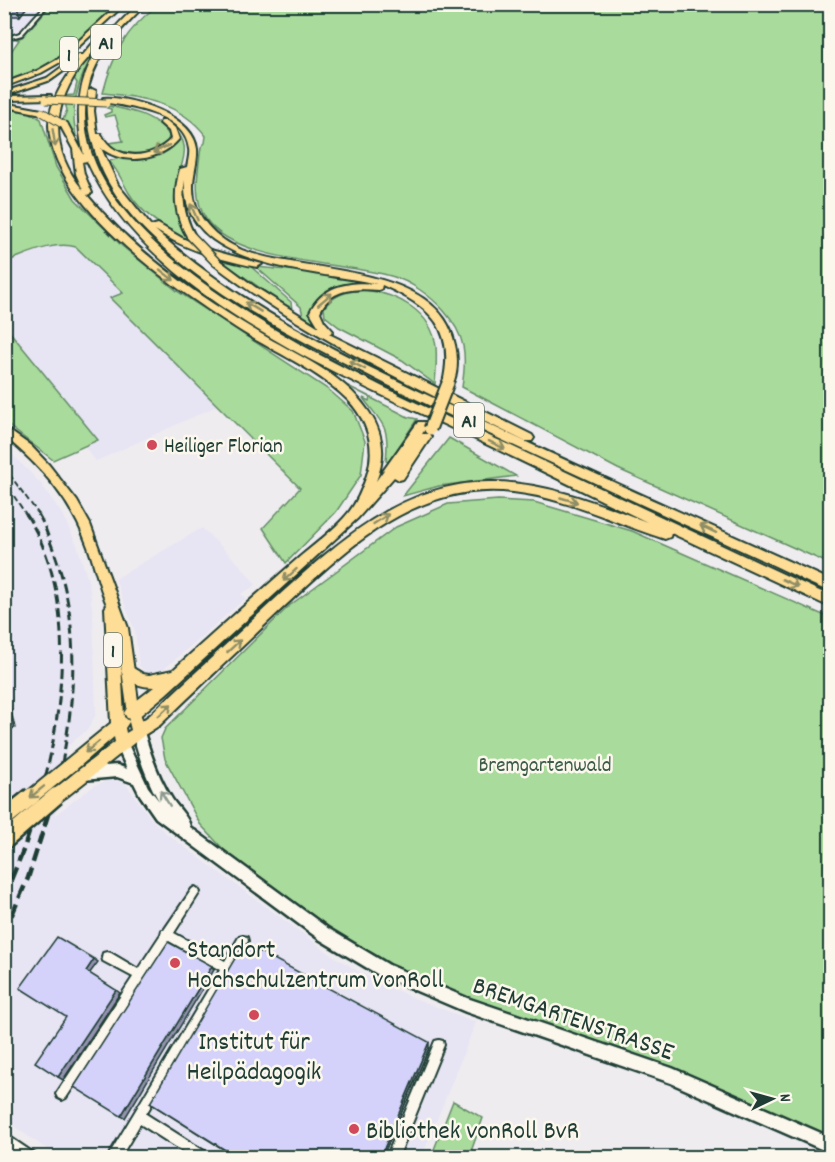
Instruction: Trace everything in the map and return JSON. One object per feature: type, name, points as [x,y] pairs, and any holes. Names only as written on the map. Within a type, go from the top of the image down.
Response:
[{"type":"highway","points":[[4,94],[29,87],[55,75],[74,62],[137,4]]},
{"type":"highway","name":"A1","points":[[143,4],[116,29],[99,52],[86,78],[81,105],[82,129],[91,162],[100,181],[128,223],[163,257],[198,284],[295,344],[477,435],[831,602]]},
{"type":"highway","name":"A1","points":[[150,4],[123,30],[105,55],[92,89],[90,118],[96,148],[119,192],[136,216],[175,253],[264,314],[342,357],[530,449],[638,496],[831,586]]},
{"type":"highway","points":[[105,32],[65,88],[54,113],[53,133],[58,154],[72,180],[95,211],[122,237],[188,291],[333,383],[358,405],[369,421],[377,449],[374,474],[354,515]]},
{"type":"highway","points":[[4,101],[47,98],[106,101],[157,113],[172,121],[192,142],[189,200],[197,219],[211,234],[231,247],[261,259],[359,276],[400,288],[421,301],[437,315],[447,332],[451,345],[452,359],[444,382],[426,427],[398,478],[318,567],[155,720],[138,732]]},
{"type":"highway","points":[[4,101],[42,112],[64,125],[109,204],[120,219],[128,223]]},
{"type":"highway","points":[[90,118],[96,126],[99,141],[113,153],[125,156],[149,154],[166,148],[173,142],[174,133],[160,120],[106,101]]},
{"type":"highway","points":[[186,135],[188,154],[179,188],[178,203],[181,218],[191,236],[216,262],[279,308],[359,352],[638,496]]},
{"type":"highway","points":[[76,146],[79,170],[86,191],[98,210],[122,237]]},
{"type":"highway","points":[[119,192],[146,219],[164,232],[213,254],[264,265],[359,276]]},
{"type":"highway","points":[[359,352],[319,322],[315,312],[319,302],[329,294],[350,287],[375,287],[394,292],[423,309],[436,326],[444,350],[444,382]]},
{"type":"highway","points":[[132,713],[180,673],[354,515],[426,427]]},
{"type":"highway","points":[[318,567],[370,526],[412,502],[444,492],[488,486],[528,490],[572,501],[749,564]]},
{"type":"highway","points":[[128,671],[147,681],[161,680],[180,673]]},
{"type":"main road","name":"1","points":[[4,85],[58,61],[122,5]]},
{"type":"main road","name":"1","points":[[4,430],[49,469],[78,509],[92,538],[111,601],[123,629],[132,713],[138,732]]},
{"type":"main road","name":"1","points":[[111,601],[117,726],[122,744]]},
{"type":"main road","points":[[6,817],[132,713]]},
{"type":"main road","points":[[4,841],[83,774],[138,732]]},
{"type":"main road","name":"BREMGARTENSTRASSE","points":[[138,732],[144,756],[159,789],[194,836]]},
{"type":"main road","name":"BREMGARTENSTRASSE","points":[[122,744],[137,778],[161,814],[324,933],[384,970],[473,1007],[651,1068],[831,1144]]},
{"type":"main road","points":[[83,774],[117,771],[137,778]]},
{"type":"street","points":[[4,39],[21,34],[48,4]]},
{"type":"street","points":[[62,1094],[195,892]]},
{"type":"street","points":[[166,934],[227,968]]},
{"type":"street","points":[[112,1158],[243,941]]},
{"type":"street","points":[[107,957],[139,975]]},
{"type":"street","points":[[393,1158],[439,1045]]},
{"type":"street","points":[[138,1116],[205,1158]]},
{"type":"street","points":[[4,1139],[31,1158]]},
{"type":"shaded area","points":[[4,5],[45,5],[13,35],[5,37]]},
{"type":"shaded area","points":[[57,245],[76,247],[124,293],[111,299],[217,406],[96,461],[84,446],[97,439],[5,326],[4,262]]},
{"type":"shaded area","name":"Standort Hochschulzentrum vonRoll","points":[[5,447],[42,485],[62,514],[77,545],[89,584],[93,616],[96,714],[88,729],[68,746],[55,815],[95,785],[111,780],[125,783],[152,820],[167,834],[329,953],[361,973],[406,995],[476,1022],[422,1157],[58,1157],[5,1120],[4,825],[15,788],[5,795]]},
{"type":"shaded area","points":[[202,528],[241,566],[256,585],[241,594],[246,598],[164,669],[156,674],[147,674],[139,665],[135,631],[115,579]]},
{"type":"green space","points":[[51,5],[118,5],[53,61],[23,77],[5,82],[5,60],[19,40],[16,39],[22,37]]},
{"type":"green space","points":[[158,5],[830,5],[830,564],[618,469],[462,387],[464,355],[457,329],[439,305],[413,285],[398,278],[370,271],[265,253],[220,234],[206,219],[197,193],[201,147],[205,143],[206,136],[185,116],[173,109],[146,100],[103,93],[111,66],[122,44],[137,24]]},
{"type":"green space","points":[[97,43],[100,43],[89,61],[78,90],[74,110],[76,137],[63,120],[67,110],[63,96],[74,95],[77,83],[73,77]]},
{"type":"green space","points":[[109,106],[134,112],[157,122],[169,135],[168,141],[155,150],[146,152],[129,153],[114,148],[108,143],[123,141],[115,115],[105,117],[104,115],[111,112],[111,109],[107,108]]},
{"type":"green space","points":[[4,109],[29,112],[41,119],[56,167],[75,199],[122,246],[177,291],[329,390],[353,411],[365,441],[361,475],[336,512],[286,563],[263,528],[300,488],[110,298],[123,293],[76,247],[59,245],[49,247],[5,262]]},
{"type":"green space","points":[[170,124],[183,141],[184,157],[177,184],[175,207],[191,242],[165,228],[141,209],[109,161],[117,159],[116,155],[140,156],[166,149],[177,139]]},
{"type":"green space","points":[[214,256],[249,265],[291,302],[292,310]]},
{"type":"green space","points":[[256,267],[329,274],[390,287],[377,286],[329,292],[319,298],[313,307],[313,322],[303,316],[301,307]]},
{"type":"green space","points":[[365,290],[400,300],[411,306],[428,323],[436,347],[435,384],[402,360],[339,327],[325,316],[324,308],[332,299],[347,292]]},
{"type":"green space","points":[[4,326],[98,440],[53,460],[5,423]]},
{"type":"green space","points":[[370,397],[408,417],[417,419],[389,462],[386,461],[387,440],[384,426],[363,398],[369,401]]},
{"type":"green space","points":[[449,438],[516,476],[439,486],[403,496]]},
{"type":"green space","name":"Bremgartenwald","points":[[498,500],[534,502],[632,531],[830,618],[830,1138],[680,1072],[619,1049],[439,989],[397,970],[337,933],[224,850],[200,824],[165,759],[161,738],[165,729],[289,606],[396,527],[448,504]]},
{"type":"green space","points":[[453,1101],[483,1118],[469,1157],[431,1157]]},
{"type":"building","points":[[4,4],[19,4],[17,7],[4,7]]},
{"type":"building","points":[[4,699],[9,720],[4,722]]},
{"type":"building","points":[[57,937],[94,959],[86,971],[116,990],[58,1077],[35,1062],[66,1017],[20,988]]},
{"type":"building","points":[[168,942],[212,966],[121,1116],[74,1087]]},
{"type":"building","points":[[244,943],[429,1042],[380,1158],[238,1158],[150,1103]]},
{"type":"building","points":[[133,1152],[142,1158],[130,1158]]},
{"type":"railway","points":[[4,467],[40,516]]},
{"type":"railway","points":[[4,481],[27,516]]},
{"type":"railway","points":[[26,514],[43,546],[54,580],[60,616],[62,653],[55,728],[40,798]]},
{"type":"railway","points":[[38,514],[61,575],[72,638],[71,702],[54,798]]},
{"type":"railway","points":[[4,897],[24,848],[41,796]]},
{"type":"railway","points":[[4,933],[28,878],[54,796]]},
{"type":"place","name":"Heiliger Florian","points":[[152,445]]},
{"type":"place","name":"Standort Hochschulzentrum vonRoll","points":[[175,963]]},
{"type":"place","name":"Institut für Heilpädagogik","points":[[254,1015]]},
{"type":"place","name":"Bibliothek vonRoll BvR","points":[[354,1129]]}]
